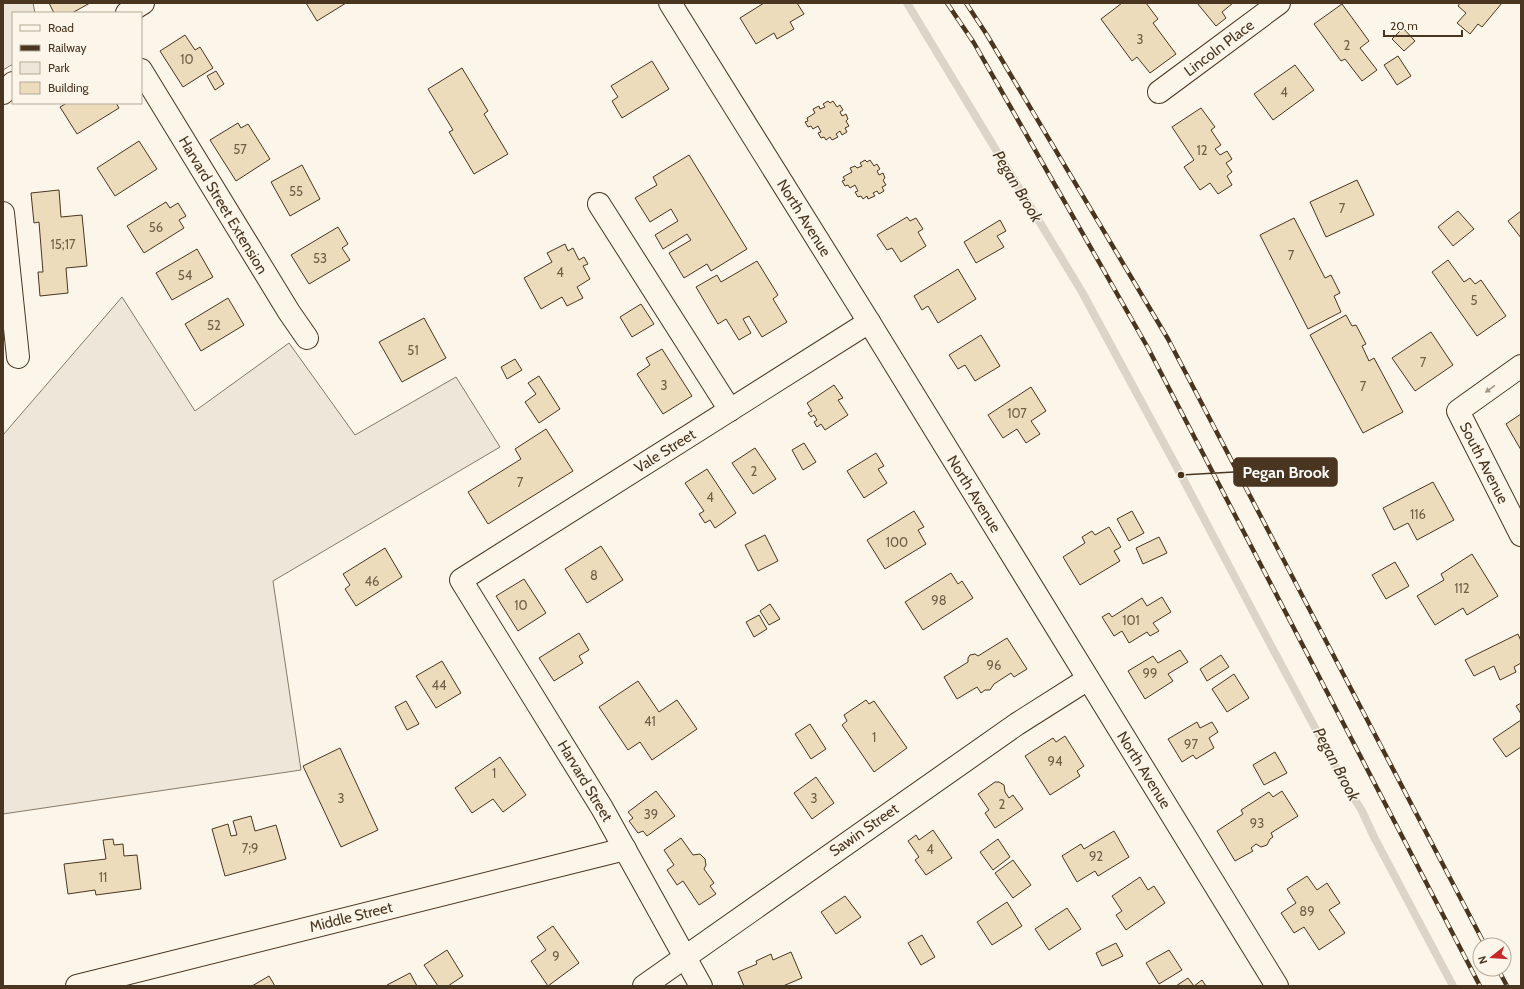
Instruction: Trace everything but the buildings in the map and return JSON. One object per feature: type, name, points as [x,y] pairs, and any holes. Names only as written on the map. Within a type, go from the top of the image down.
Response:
[{"type":"street","points":[[129,12],[143,3]]},
{"type":"street","name":"North Avenue","points":[[670,3],[869,322],[1277,986]]},
{"type":"street","name":"Lincoln Place","points":[[1159,92],[1280,3]]},
{"type":"street","name":"Harvard Street Extension","points":[[142,72],[289,312],[307,338]]},
{"type":"street","points":[[3,93],[12,84]]},
{"type":"street","points":[[599,204],[730,410]]},
{"type":"street","points":[[3,213],[18,357]]},
{"type":"street","name":"Vale Street","points":[[461,580],[869,322]]},
{"type":"street","name":"South Avenue","points":[[1521,366],[1458,411],[1521,535]]},
{"type":"street","name":"Harvard Street","points":[[461,580],[580,771],[702,986]]},
{"type":"street","name":"Sawin Street","points":[[644,986],[1017,724],[1088,679]]},
{"type":"street","name":"Middle Street","points":[[76,986],[625,849]]},
{"type":"green space","points":[[3,3],[33,3],[35,12],[12,12],[12,65],[3,70]]},
{"type":"green space","points":[[122,297],[195,411],[289,343],[355,435],[456,377],[500,447],[273,581],[301,770],[3,814],[3,435]]},
{"type":"waterway","name":"Pegan Brook","points":[[907,3],[1082,292],[1343,780],[1362,811],[1374,837],[1453,986]]},
{"type":"railway","points":[[947,3],[974,43],[1148,348],[1480,986]]},
{"type":"railway","points":[[966,3],[987,35],[1168,339],[1481,937]]},
{"type":"railway","points":[[1502,977],[1507,986]]},
{"type":"place","name":"Pegan Brook","points":[[1181,475]]}]
